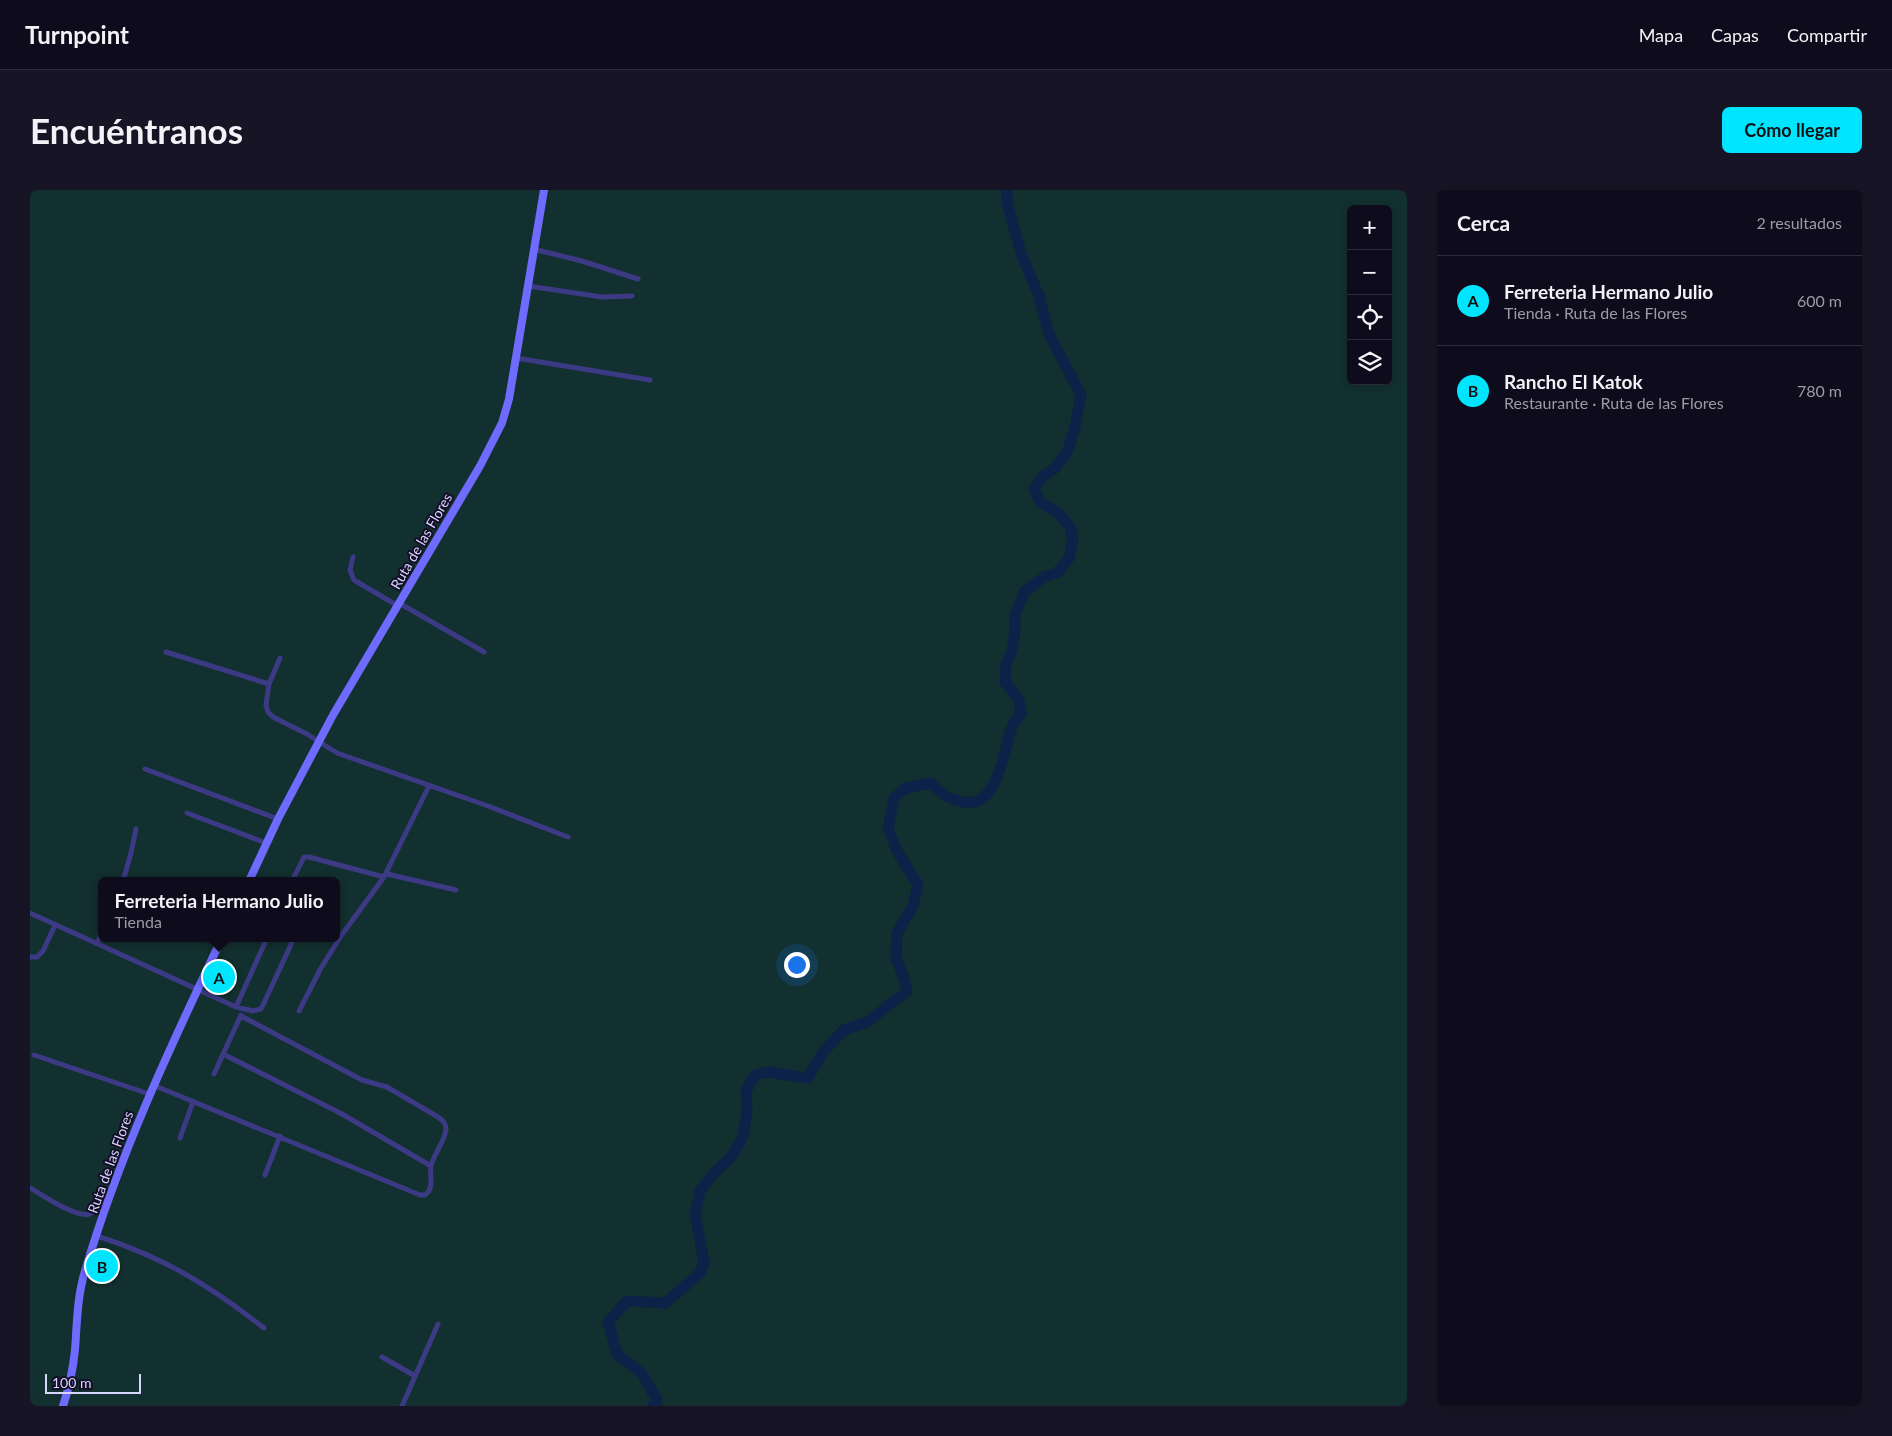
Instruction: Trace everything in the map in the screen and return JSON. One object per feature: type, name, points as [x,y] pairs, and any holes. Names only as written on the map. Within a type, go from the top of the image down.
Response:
[{"type":"main road","name":"Ruta de las Flores","points":[[251,877],[278,819],[352,681],[493,442],[502,423],[509,398],[544,190]]},
{"type":"main road","name":"Ruta de las Flores","points":[[63,1406],[72,1374],[80,1292],[84,1273],[109,1200],[153,1086],[220,942]]},
{"type":"street","points":[[533,250],[582,261],[638,278]]},
{"type":"street","points":[[528,286],[602,298],[632,296]]},
{"type":"street","points":[[516,358],[650,380]]},
{"type":"street","points":[[353,557],[350,570],[354,580],[484,652]]},
{"type":"street","points":[[166,652],[269,684]]},
{"type":"street","points":[[280,658],[269,684],[266,705],[268,712],[274,717],[337,753],[488,806],[568,838]]},
{"type":"street","points":[[146,770],[278,819]]},
{"type":"street","points":[[340,938],[385,876],[429,786]]},
{"type":"street","points":[[187,813],[266,843]]},
{"type":"street","points":[[123,877],[136,830]]},
{"type":"street","points":[[294,877],[304,857],[309,856],[385,876],[456,890]]},
{"type":"street","points":[[30,913],[197,991],[236,1007],[257,1011],[264,1005],[292,942]]},
{"type":"street","points":[[30,957],[37,957],[43,951],[55,925]]},
{"type":"street","points":[[236,1007],[264,942]]},
{"type":"street","points":[[299,1011],[320,968],[337,942]]},
{"type":"street","points":[[214,1074],[241,1016],[242,1009]]},
{"type":"street","points":[[153,1086],[420,1194],[425,1195],[429,1192],[431,1166],[446,1128],[444,1122],[387,1087],[362,1080],[241,1016]]},
{"type":"street","points":[[223,1054],[342,1114],[431,1166]]},
{"type":"street","points":[[34,1055],[150,1094]]},
{"type":"street","points":[[180,1138],[193,1102]]},
{"type":"street","points":[[265,1175],[280,1136]]},
{"type":"street","points":[[30,1188],[79,1214],[92,1213],[100,1204],[109,1200]]},
{"type":"street","points":[[97,1236],[148,1254],[182,1271],[226,1299],[264,1328]]},
{"type":"street","points":[[402,1406],[438,1324]]},
{"type":"street","points":[[382,1357],[415,1376]]},
{"type":"green space","points":[[30,190],[1407,190],[1407,1406],[30,1406]]},
{"type":"waterway","points":[[653,1406],[657,1400],[642,1374],[617,1354],[608,1322],[627,1301],[665,1303],[700,1273],[704,1263],[695,1214],[700,1191],[713,1174],[733,1155],[743,1136],[747,1112],[746,1091],[755,1075],[768,1072],[808,1078],[823,1052],[844,1030],[867,1022],[907,991],[896,958],[897,933],[913,906],[918,885],[897,851],[888,828],[894,798],[906,788],[931,783],[949,798],[964,802],[975,802],[985,796],[992,787],[998,775],[1012,727],[1021,714],[1019,700],[1005,682],[1006,664],[1012,651],[1015,631],[1015,615],[1024,592],[1044,577],[1057,573],[1069,558],[1073,540],[1070,526],[1057,512],[1040,502],[1034,489],[1042,477],[1054,469],[1067,453],[1075,427],[1081,395],[1049,334],[1039,296],[1022,256],[1007,203],[1007,190]]},
{"type":"waterway","points":[[657,1400],[663,1406]]},
{"type":"place","name":"Ferreteria Hermano Julio","points":[[219,977]]},
{"type":"place","name":"Rancho El Katok","points":[[102,1266]]}]
